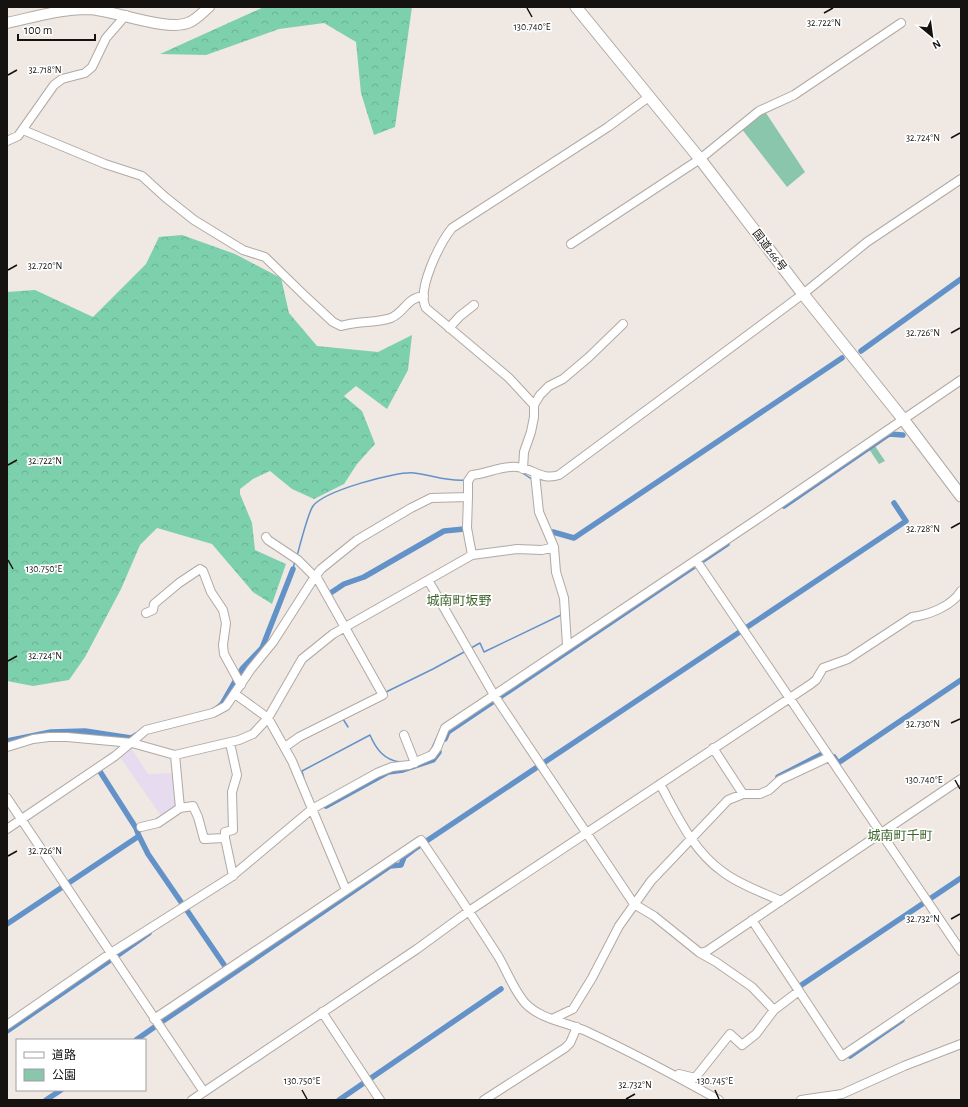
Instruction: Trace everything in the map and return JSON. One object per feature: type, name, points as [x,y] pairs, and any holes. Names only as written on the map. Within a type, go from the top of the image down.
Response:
[{"type":"highway","name":"国道266号","points":[[576,7],[700,159],[803,294],[903,419],[961,496]]},
{"type":"main road","points":[[7,23],[52,13],[87,9],[100,10],[177,26],[190,22],[209,7]]},
{"type":"street","points":[[7,140],[18,136],[33,112],[54,85],[62,79],[85,73],[92,67],[106,38],[126,15]]},
{"type":"street","points":[[572,244],[700,159],[759,111],[794,95],[900,22]]},
{"type":"street","points":[[534,405],[509,378],[426,308],[423,303],[428,277],[444,238],[452,228],[608,126],[650,96]]},
{"type":"street","points":[[23,130],[105,164],[142,176],[194,220],[243,250],[265,257],[304,296],[333,322],[341,326],[354,322],[391,318],[402,310],[410,300],[424,296]]},
{"type":"street","points":[[472,555],[467,528],[468,481],[472,475],[518,466],[535,474],[549,477],[559,475],[803,294],[867,242],[961,179]]},
{"type":"street","points":[[449,328],[460,316],[474,306]]},
{"type":"street","points":[[523,469],[524,452],[531,432],[534,417],[534,405],[540,394],[549,386],[563,379],[623,324]]},
{"type":"street","points":[[7,1025],[111,953],[233,876],[312,809],[377,773],[392,767],[416,763],[432,755],[437,748],[445,728],[961,380]]},
{"type":"street","points":[[535,474],[539,512],[554,548],[556,572],[564,598],[566,612],[565,635],[567,646]]},
{"type":"street","points":[[7,829],[132,743],[146,730],[213,713],[226,706],[273,642],[316,577],[357,540],[431,498],[468,497]]},
{"type":"street","points":[[266,537],[268,540],[298,560],[316,577],[346,627],[383,695],[299,737],[285,747]]},
{"type":"street","points":[[7,747],[33,739],[49,737],[132,743],[175,755],[230,743],[253,734],[268,718],[302,659],[333,634],[472,555],[517,549],[542,550],[554,548]]},
{"type":"street","points":[[696,560],[880,834],[961,950]]},
{"type":"street","points":[[146,613],[153,610],[154,604],[179,583],[200,569],[203,571],[211,592],[223,610],[226,623],[223,645],[224,654],[241,685]]},
{"type":"street","points":[[428,580],[494,695],[634,904],[654,916],[700,953],[716,962],[752,987],[774,1010]]},
{"type":"street","points":[[192,1100],[417,949],[469,911],[790,698],[816,680],[823,668],[848,659],[912,616],[922,616],[950,603],[961,591]]},
{"type":"street","points":[[235,694],[268,718],[285,747],[346,890]]},
{"type":"street","points":[[404,735],[416,763]]},
{"type":"street","points":[[230,743],[236,775],[232,792],[233,830],[225,832],[233,876]]},
{"type":"street","points":[[713,748],[743,794]]},
{"type":"street","points":[[175,755],[180,808]]},
{"type":"street","points":[[552,1019],[573,1009],[592,978],[619,926],[634,904],[653,880],[728,800],[743,794],[760,794],[769,790],[780,780],[829,757]]},
{"type":"street","points":[[700,953],[706,951],[961,780]]},
{"type":"street","points":[[660,784],[683,827],[709,860],[723,872],[781,901]]},
{"type":"street","points":[[7,798],[204,1092]]},
{"type":"street","points":[[141,827],[158,823],[180,808],[193,806],[198,817],[204,839],[226,838]]},
{"type":"street","points":[[154,1019],[421,840],[469,911],[500,961],[513,986],[525,1003],[537,1012],[552,1019],[577,1027],[667,1070],[719,1100]]},
{"type":"street","points":[[752,920],[842,1056],[961,976]]},
{"type":"street","points":[[667,1070],[696,1078],[730,1034],[742,1045],[756,1034],[774,1010],[798,991]]},
{"type":"street","points":[[322,1012],[380,1100]]},
{"type":"street","points":[[484,1100],[565,1048],[570,1043],[577,1027]]},
{"type":"street","points":[[801,1100],[840,1097],[904,1066],[961,1044]]},
{"type":"shaded area","points":[[131,748],[148,774],[174,773],[177,807],[162,817],[120,757]]},
{"type":"green space","points":[[264,7],[412,7],[395,127],[374,135],[361,93],[356,42],[324,23],[279,29],[206,55],[160,54]]},
{"type":"green space","points":[[764,110],[805,172],[787,187],[741,128]]},
{"type":"green space","points":[[182,235],[235,254],[281,278],[289,313],[317,346],[378,352],[412,335],[408,370],[387,409],[356,386],[344,396],[362,411],[375,444],[357,464],[344,484],[314,499],[292,489],[270,471],[253,479],[240,489],[240,494],[252,523],[255,550],[286,564],[272,604],[253,592],[212,544],[157,528],[140,545],[121,589],[85,657],[69,680],[33,686],[7,681],[7,292],[35,290],[93,317],[146,264],[159,237]]},
{"type":"green space","points":[[875,446],[885,461],[879,464],[869,449]]},
{"type":"waterway","points":[[861,351],[961,279]]},
{"type":"waterway","points":[[553,532],[574,538],[842,358]]},
{"type":"waterway","points":[[784,506],[889,434],[903,435]]},
{"type":"waterway","points":[[521,472],[533,480]]},
{"type":"waterway","points":[[297,556],[313,506],[331,494],[361,483],[405,473],[421,474],[453,480],[466,480]]},
{"type":"waterway","points":[[231,975],[390,866],[401,865],[404,857],[413,850],[906,521],[894,503]]},
{"type":"waterway","points":[[332,592],[344,584],[364,577],[444,531],[464,529]]},
{"type":"waterway","points":[[445,739],[448,732],[727,544]]},
{"type":"waterway","points":[[293,569],[295,561]]},
{"type":"waterway","points":[[216,709],[222,704],[242,669],[262,648],[293,569]]},
{"type":"waterway","points":[[471,648],[480,643],[484,652],[561,615]]},
{"type":"waterway","points":[[386,692],[466,651]]},
{"type":"waterway","points":[[834,757],[838,763],[961,680]]},
{"type":"waterway","points":[[343,719],[348,727]]},
{"type":"waterway","points":[[428,753],[431,750],[441,728]]},
{"type":"waterway","points":[[7,741],[51,732],[85,731],[131,738],[136,735]]},
{"type":"waterway","points":[[305,783],[302,771],[370,735],[381,753],[389,759],[400,762]]},
{"type":"waterway","points":[[778,777],[828,751]]},
{"type":"waterway","points":[[326,806],[388,772],[403,770],[433,760],[439,752]]},
{"type":"waterway","points":[[99,770],[136,828],[139,836]]},
{"type":"waterway","points":[[67,884],[139,836],[148,854],[181,902]]},
{"type":"waterway","points":[[800,986],[961,878]]},
{"type":"waterway","points":[[7,924],[64,886]]},
{"type":"waterway","points":[[160,1023],[231,975],[186,909]]},
{"type":"waterway","points":[[118,955],[149,933]]},
{"type":"waterway","points":[[7,1031],[109,961]]},
{"type":"waterway","points":[[339,1100],[501,989]]},
{"type":"waterway","points":[[850,1056],[902,1020]]},
{"type":"waterway","points":[[137,1039],[156,1026]]},
{"type":"waterway","points":[[46,1100],[60,1091]]},
{"type":"district","name":"城南町坂野","points":[[459,600]]},
{"type":"district","name":"城南町千町","points":[[900,835]]}]
